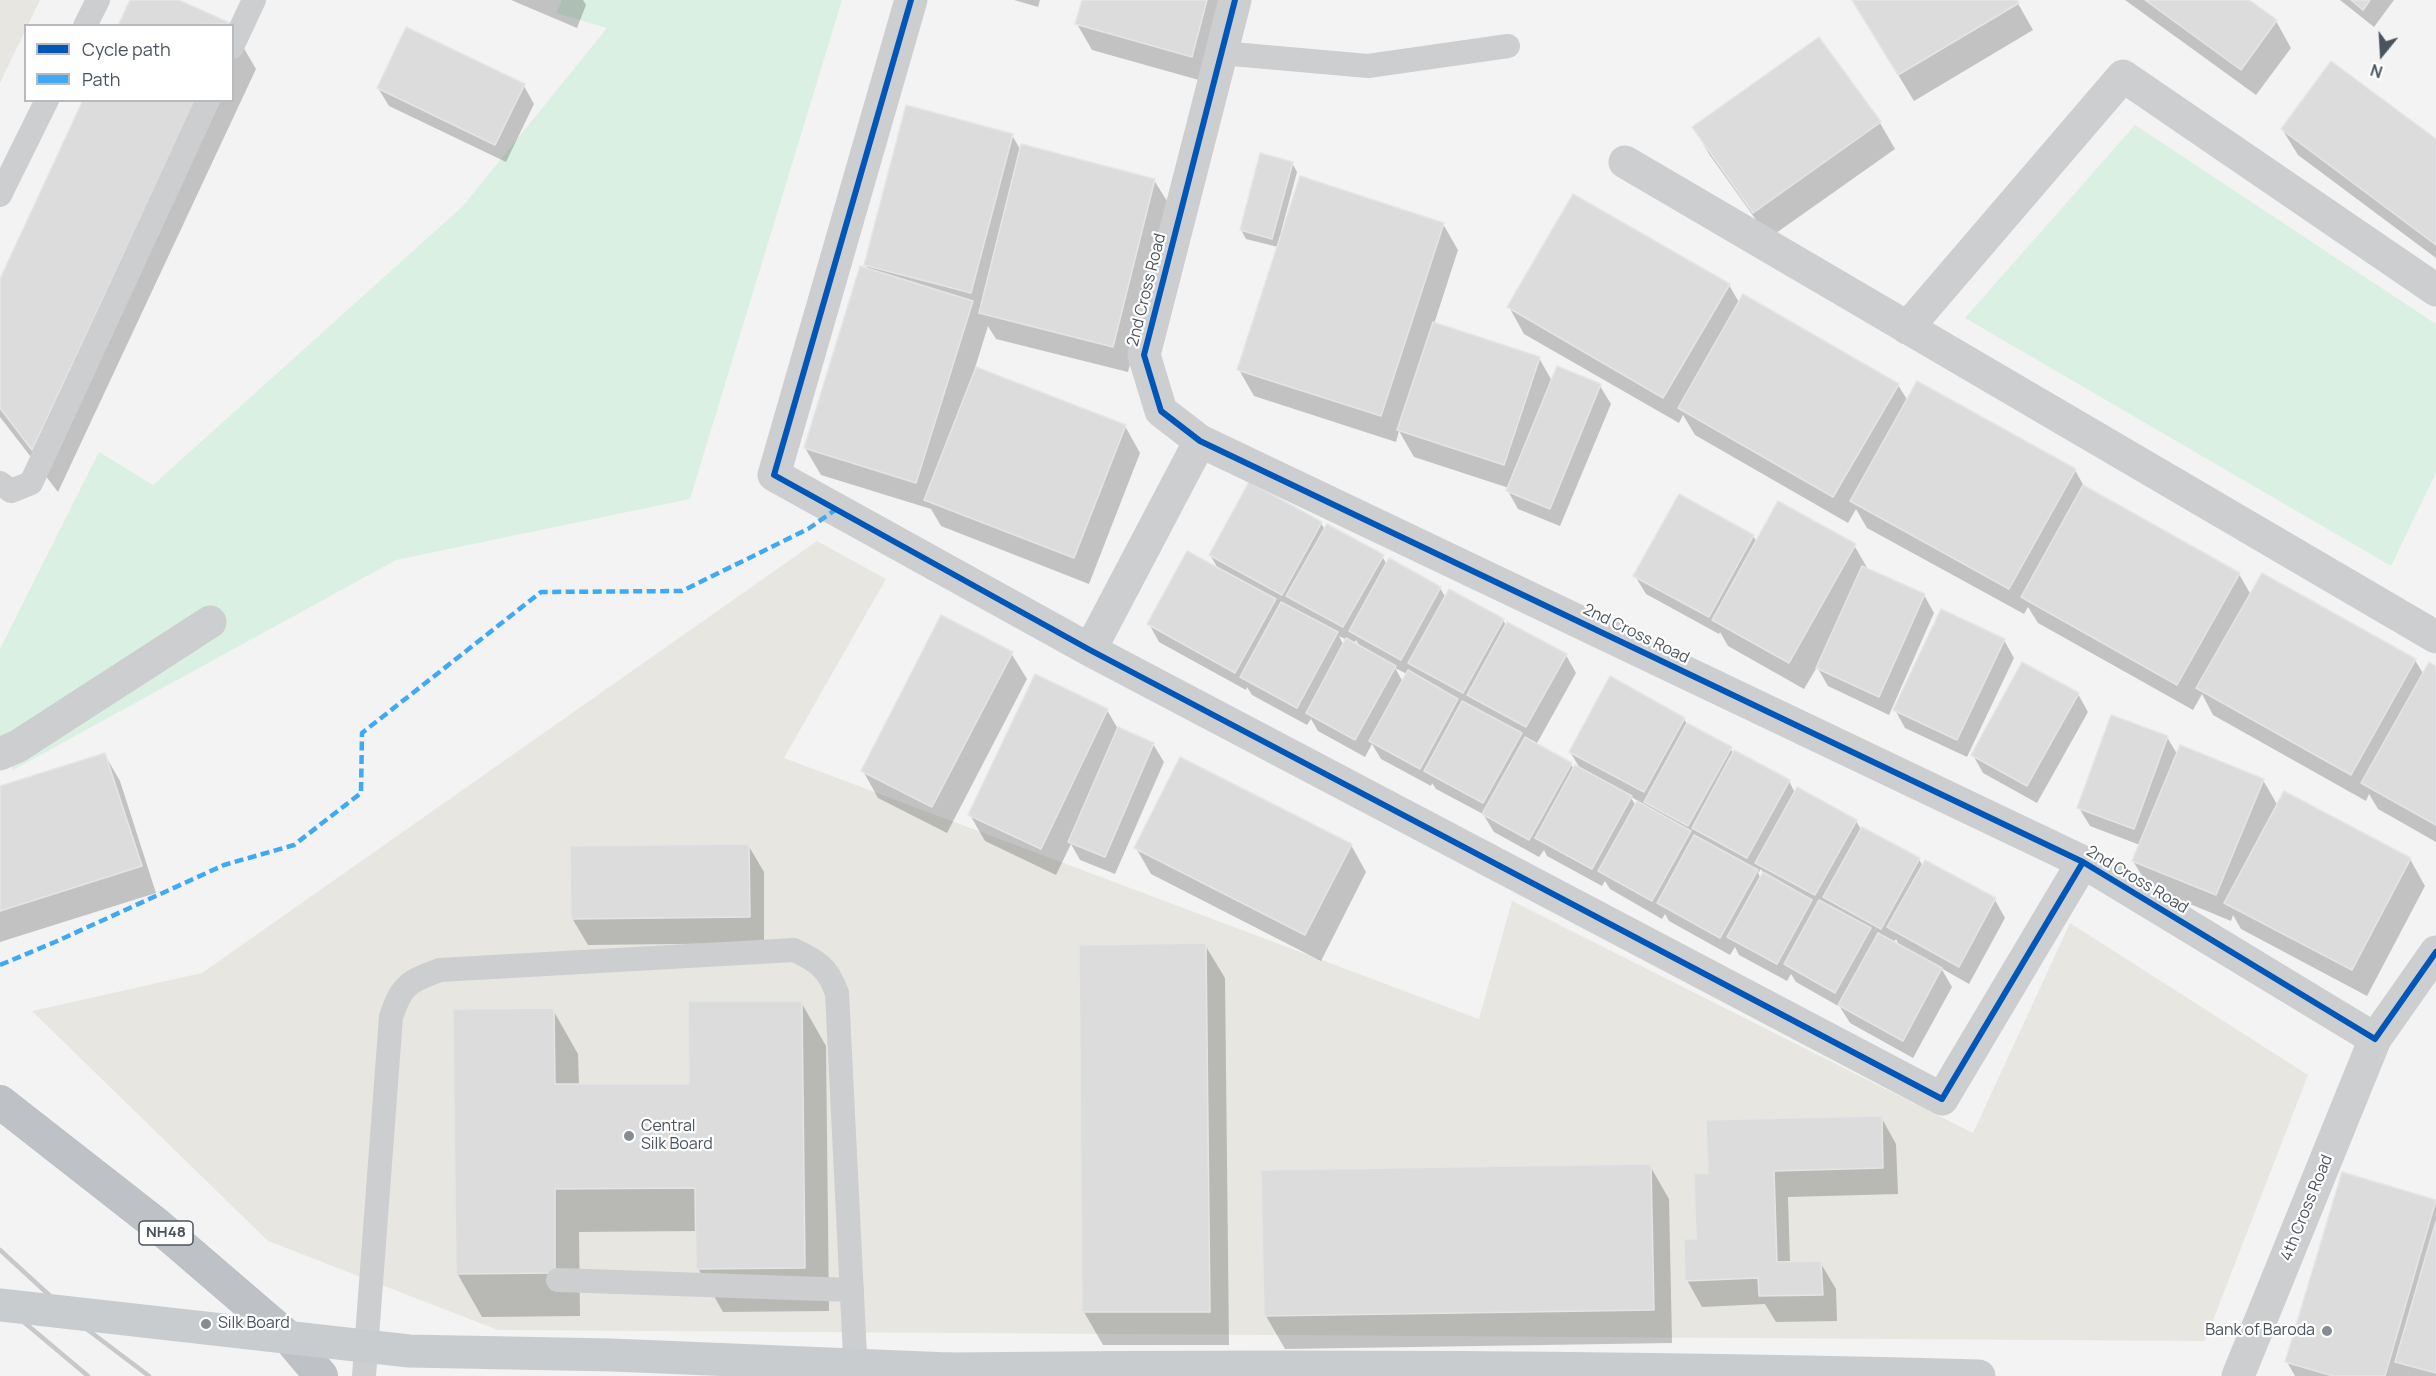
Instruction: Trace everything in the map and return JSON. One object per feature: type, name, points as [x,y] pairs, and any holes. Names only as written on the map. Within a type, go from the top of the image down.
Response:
[{"type":"highway","name":"NH48","points":[[0,1102],[156,1224],[291,1340],[321,1376]]},
{"type":"main road","points":[[0,1305],[409,1352],[612,1355],[949,1369],[1241,1367],[1780,1371],[1980,1376]]},
{"type":"street","points":[[911,0],[774,475],[1090,650],[1942,1099],[2083,862]]},
{"type":"street","name":"2nd Cross Road","points":[[1235,0],[1143,355],[1161,411],[1200,441],[2083,862],[2375,1040]]},
{"type":"street","points":[[1906,328],[2123,76],[2436,290]]},
{"type":"street","points":[[1625,162],[1906,328],[2433,628]]},
{"type":"street","points":[[1090,650],[1200,441]]},
{"type":"street","points":[[0,754],[18,746],[210,622]]},
{"type":"street","points":[[2375,1040],[2436,952]]},
{"type":"street","name":"4th Cross Road","points":[[2238,1376],[2375,1040]]},
{"type":"lane","points":[[86,24],[98,0]]},
{"type":"lane","points":[[234,43],[253,0]]},
{"type":"lane","points":[[1221,54],[1368,66],[1508,46]]},
{"type":"lane","points":[[0,195],[46,102]]},
{"type":"lane","points":[[0,483],[10,491],[31,483],[207,102]]},
{"type":"lane","points":[[364,1376],[391,1017],[399,994],[414,979],[440,970],[794,950],[812,958],[829,972],[837,993],[856,1376]]},
{"type":"lane","points":[[558,1281],[852,1290]]},
{"type":"shaded area","points":[[0,0],[40,0],[28,24],[24,24],[24,33],[0,83]]},
{"type":"shaded area","name":"Central Silk Board","points":[[817,541],[886,579],[784,758],[1479,1019],[1512,901],[1973,1133],[2070,923],[2308,1075],[2205,1341],[498,1330],[268,1241],[32,1011],[202,973]]},
{"type":"green space","points":[[562,0],[842,0],[690,499],[396,560],[13,770],[0,740],[0,649],[99,452],[153,485],[463,206],[607,28],[556,13]]},
{"type":"green space","points":[[2135,125],[2436,324],[2436,473],[2391,566],[1965,318]]},
{"type":"building","points":[[130,0],[179,0],[232,24],[119,24]]},
{"type":"building","points":[[1082,0],[1207,0],[1192,57],[1075,24]]},
{"type":"building","points":[[1852,0],[2017,0],[2019,3],[1898,75]]},
{"type":"building","points":[[2145,0],[2249,0],[2277,20],[2241,70]]},
{"type":"building","points":[[2351,0],[2370,0],[2363,10]]},
{"type":"building","points":[[406,27],[525,84],[495,145],[377,88]]},
{"type":"building","points":[[1819,37],[1881,122],[1753,213],[1692,127]]},
{"type":"building","points":[[2331,61],[2436,139],[2436,245],[2281,129]]},
{"type":"building","points":[[82,102],[195,102],[32,450],[0,408],[0,279]]},
{"type":"building","points":[[906,105],[1013,134],[971,293],[864,265]]},
{"type":"building","points":[[1021,144],[1155,179],[1113,347],[979,313]]},
{"type":"building","points":[[1260,153],[1293,162],[1272,239],[1240,230]]},
{"type":"building","points":[[1300,176],[1444,223],[1381,416],[1237,370]]},
{"type":"building","points":[[1573,194],[1730,284],[1663,398],[1507,307]]},
{"type":"building","points":[[860,266],[973,301],[916,483],[804,448]]},
{"type":"building","points":[[1743,294],[1899,384],[1833,497],[1678,408]]},
{"type":"building","points":[[1433,322],[1540,357],[1504,465],[1397,430]]},
{"type":"building","points":[[1557,366],[1601,384],[1550,509],[1506,491]]},
{"type":"building","points":[[976,367],[1126,425],[1074,558],[924,500]]},
{"type":"building","points":[[1917,381],[2076,469],[2009,589],[1850,501]]},
{"type":"building","points":[[1249,482],[1322,522],[1282,595],[1209,555]]},
{"type":"building","points":[[2083,485],[2240,573],[2177,685],[2021,597]]},
{"type":"building","points":[[1679,494],[1754,535],[1709,617],[1633,576]]},
{"type":"building","points":[[1778,501],[1856,544],[1789,663],[1712,620]]},
{"type":"building","points":[[1327,524],[1384,555],[1343,627],[1286,596]]},
{"type":"building","points":[[1187,551],[1276,599],[1235,673],[1147,624]]},
{"type":"building","points":[[1389,558],[1441,587],[1401,660],[1349,631]]},
{"type":"building","points":[[1862,566],[1925,594],[1879,697],[1816,668]]},
{"type":"building","points":[[2262,573],[2416,659],[2351,775],[2196,688]]},
{"type":"building","points":[[1449,589],[1504,619],[1463,693],[1408,663]]},
{"type":"building","points":[[1281,602],[1338,632],[1297,708],[1240,677]]},
{"type":"building","points":[[1941,609],[2005,639],[1957,740],[1893,710]]},
{"type":"building","points":[[941,615],[1013,652],[932,807],[861,771]]},
{"type":"building","points":[[1507,622],[1567,654],[1526,727],[1467,695]]},
{"type":"building","points":[[1346,638],[1396,666],[1355,740],[1306,713]]},
{"type":"building","points":[[2022,662],[2079,693],[2027,786],[1971,755]]},
{"type":"building","points":[[2429,662],[2436,666],[2436,825],[2361,783]]},
{"type":"building","points":[[1408,670],[1458,699],[1420,769],[1369,741]]},
{"type":"building","points":[[1035,674],[1108,709],[1041,849],[968,815]]},
{"type":"building","points":[[1610,676],[1685,718],[1644,792],[1569,752]]},
{"type":"building","points":[[1462,701],[1522,733],[1483,803],[1424,771]]},
{"type":"building","points":[[2111,715],[2168,736],[2134,829],[2077,808]]},
{"type":"building","points":[[1687,723],[1732,747],[1688,826],[1644,802]]},
{"type":"building","points":[[1118,727],[1154,743],[1105,857],[1068,842]]},
{"type":"building","points":[[1525,737],[1572,763],[1529,840],[1482,814]]},
{"type":"building","points":[[2180,745],[2264,779],[2216,895],[2132,861]]},
{"type":"building","points":[[1734,750],[1790,780],[1747,858],[1692,828]]},
{"type":"building","points":[[105,753],[142,866],[0,911],[0,786]]},
{"type":"building","points":[[1180,757],[1352,844],[1305,935],[1134,848]]},
{"type":"building","points":[[1575,765],[1632,796],[1592,869],[1535,838]]},
{"type":"building","points":[[1797,787],[1857,820],[1815,895],[1755,863]]},
{"type":"building","points":[[2284,791],[2411,858],[2352,970],[2224,903]]},
{"type":"building","points":[[1637,801],[1691,831],[1652,901],[1598,871]]},
{"type":"building","points":[[1862,827],[1920,858],[1881,929],[1823,897]]},
{"type":"building","points":[[1694,835],[1758,870],[1720,938],[1657,903]]},
{"type":"building","points":[[749,844],[750,917],[571,919],[570,846]]},
{"type":"building","points":[[1925,860],[1996,898],[1959,967],[1887,927]]},
{"type":"building","points":[[1763,872],[1812,900],[1777,964],[1727,937]]},
{"type":"building","points":[[1819,900],[1871,928],[1835,993],[1784,964]]},
{"type":"building","points":[[1878,933],[1942,968],[1903,1041],[1838,1005]]},
{"type":"building","points":[[1206,943],[1210,1312],[1082,1312],[1079,945]]},
{"type":"building","name":"Central Silk Board","points":[[688,1001],[802,1001],[805,1268],[696,1269],[695,1188],[555,1189],[555,1273],[456,1274],[453,1009],[554,1008],[555,1084],[689,1084]]},
{"type":"building","points":[[1882,1116],[1883,1168],[1774,1171],[1777,1262],[1821,1261],[1823,1295],[1759,1296],[1758,1278],[1685,1281],[1684,1239],[1696,1239],[1694,1174],[1708,1173],[1706,1120]]},
{"type":"building","points":[[1651,1164],[1654,1310],[1264,1316],[1261,1170]]},
{"type":"building","points":[[2342,1172],[2436,1200],[2385,1376],[2333,1376],[2285,1362]]},
{"type":"building","points":[[2436,1221],[2436,1373],[2395,1362]]},
{"type":"railway","points":[[0,1250],[84,1327],[149,1376]]},
{"type":"railway","points":[[0,1302],[88,1376]]},
{"type":"marked path","points":[[0,965],[224,865],[294,845],[361,793],[362,733],[541,592],[682,591],[808,529],[838,508]]},
{"type":"cycle path","points":[[911,0],[774,475],[1090,650],[1942,1099],[2083,862]]},
{"type":"cycle path","points":[[1235,0],[1144,355],[1161,411],[1200,441],[2083,862],[2375,1039],[2436,952]]},
{"type":"place","name":"Central Silk Board","points":[[629,1136]]},
{"type":"place","name":"Silk Board","points":[[206,1324]]},
{"type":"place","name":"Bank of Baroda","points":[[2327,1331]]}]
